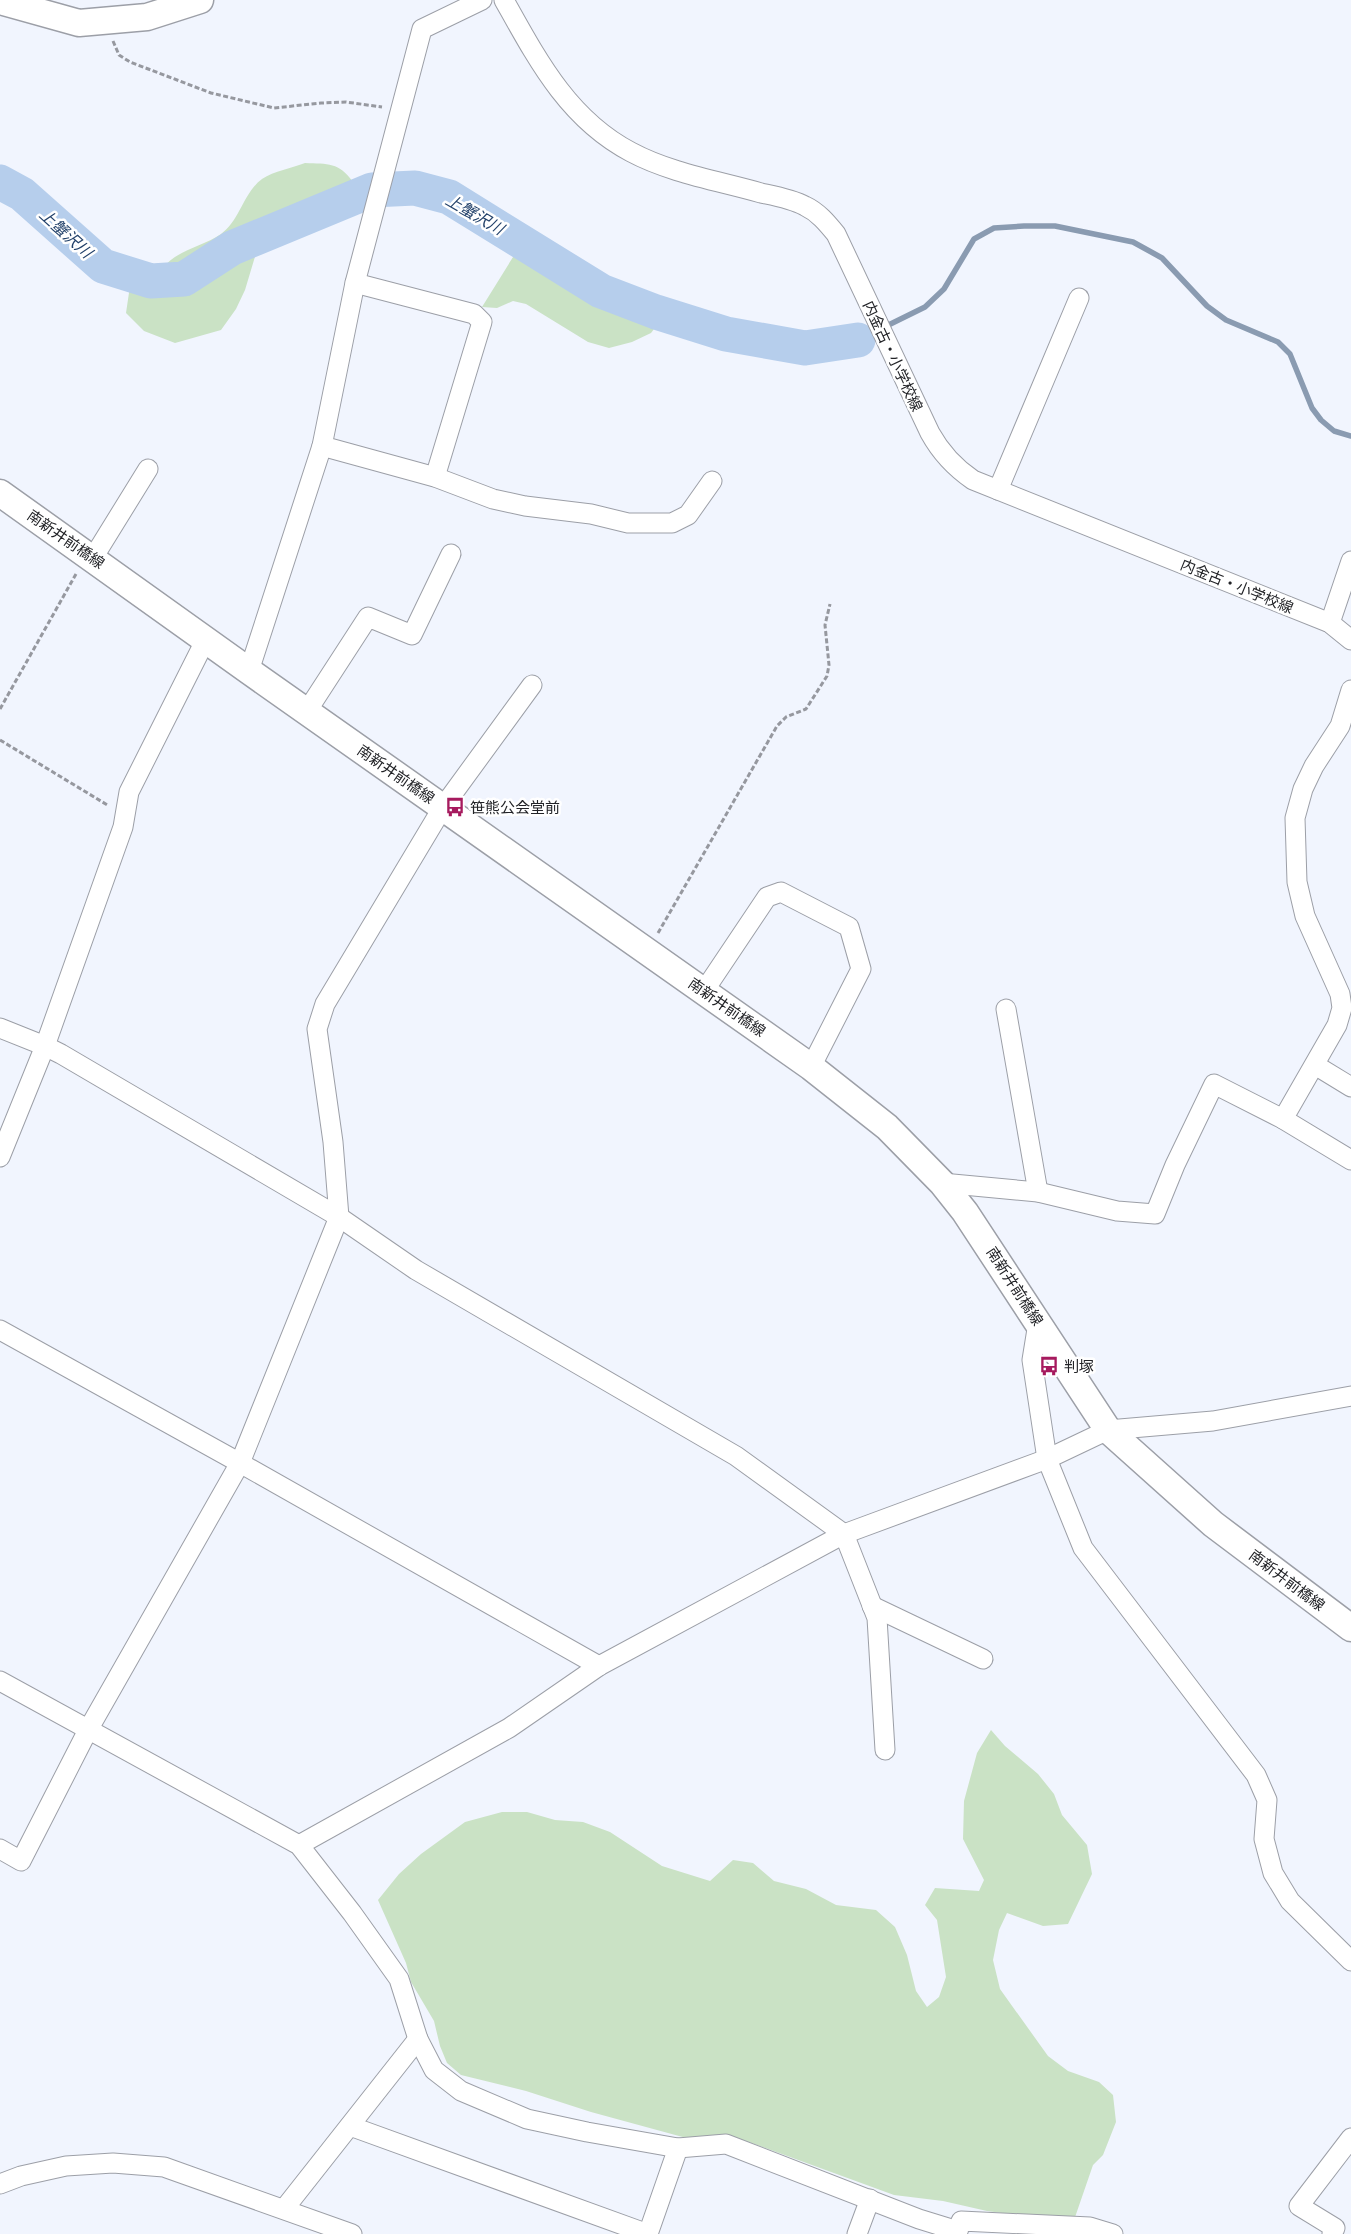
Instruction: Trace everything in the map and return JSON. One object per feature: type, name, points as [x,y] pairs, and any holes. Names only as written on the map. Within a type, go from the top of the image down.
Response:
[{"type":"main road","points":[[0,1],[79,23],[147,17],[200,0]]},
{"type":"main road","name":"南新井前橋線","points":[[0,493],[811,1067],[887,1127],[942,1183],[986,1241],[1108,1430],[1206,1518],[1351,1628]]},
{"type":"street","points":[[249,671],[322,446],[354,283],[422,29],[482,0]]},
{"type":"street","name":"内金古・小学校線","points":[[504,0],[555,87],[585,121],[613,142],[652,162],[804,205],[826,221],[836,234],[930,434],[940,450],[959,471],[973,480],[1330,623],[1351,640]]},
{"type":"street","points":[[354,283],[474,314],[482,322],[435,477]]},
{"type":"street","points":[[998,490],[1079,298]]},
{"type":"street","points":[[322,446],[435,477],[493,499],[525,506],[591,514],[628,523],[672,523],[688,515],[712,481]]},
{"type":"street","points":[[90,556],[148,469]]},
{"type":"street","points":[[307,711],[368,617],[412,635],[451,554]]},
{"type":"street","points":[[1330,623],[1351,561]]},
{"type":"street","points":[[0,1157],[45,1046],[123,827],[129,792],[206,639]]},
{"type":"street","points":[[0,1849],[21,1860],[88,1730],[240,1462],[339,1217],[332,1142],[317,1028],[325,1004],[443,807],[532,685]]},
{"type":"street","points":[[1283,1119],[1337,1025],[1342,1008],[1336,982],[1305,916],[1297,882],[1295,818],[1303,789],[1314,766],[1346,728],[1351,690]]},
{"type":"street","points":[[704,991],[767,897],[781,892],[849,927],[861,969],[811,1067]]},
{"type":"street","points":[[1006,1009],[1038,1192]]},
{"type":"street","points":[[0,1028],[45,1046],[339,1217],[416,1270],[736,1456],[844,1534],[877,1618],[885,1750]]},
{"type":"street","points":[[1315,1065],[1351,1087]]},
{"type":"street","points":[[942,1183],[1038,1192],[1117,1211],[1155,1214],[1175,1165],[1214,1084],[1283,1119],[1351,1160]]},
{"type":"street","points":[[1038,1323],[1032,1360],[1047,1459],[1083,1548],[1256,1775],[1267,1800],[1264,1839],[1273,1873],[1290,1901],[1351,1961]]},
{"type":"street","points":[[0,1330],[240,1462],[599,1666]]},
{"type":"street","points":[[299,1845],[508,1728],[599,1666],[844,1534],[1047,1459],[1108,1430],[1214,1421],[1351,1396]]},
{"type":"street","points":[[872,1606],[983,1659]]},
{"type":"street","points":[[0,1681],[299,1845],[352,1913],[399,1979],[418,2039],[434,2070],[462,2091],[528,2119],[678,2148],[726,2144],[870,2199],[918,2220],[957,2233],[961,2221],[1090,2227],[1113,2234]]},
{"type":"street","points":[[284,2210],[418,2039]]},
{"type":"street","points":[[350,2126],[648,2234],[678,2148]]},
{"type":"street","points":[[1332,2234],[1335,2228],[1298,2206],[1351,2138]]},
{"type":"street","points":[[0,2184],[21,2176],[66,2166],[113,2163],[164,2167],[352,2234]]},
{"type":"street","points":[[857,2234],[870,2199]]},
{"type":"path","points":[[110,20],[113,41],[119,55],[130,62],[211,93],[274,108],[321,102],[346,102],[380,106],[399,114]]},
{"type":"path","points":[[0,709],[90,556]]},
{"type":"path","points":[[647,951],[777,726],[786,717],[806,709],[827,676],[829,665],[825,625],[830,604]]},
{"type":"path","points":[[0,740],[125,816]]},
{"type":"green space","points":[[305,163],[327,164],[338,167],[353,182],[245,231],[179,269],[162,269],[174,257],[221,234],[233,222],[250,192],[262,179]]},
{"type":"green space","points":[[518,249],[550,273],[584,293],[657,325],[651,333],[632,342],[609,348],[588,342],[526,304],[513,301],[497,308],[482,307]]},
{"type":"green space","points":[[257,250],[245,290],[236,309],[221,330],[175,343],[144,331],[126,313],[130,286],[164,294],[202,281],[227,264]]},
{"type":"green space","points":[[991,1730],[1005,1746],[1038,1774],[1054,1794],[1062,1815],[1087,1845],[1092,1874],[1068,1924],[1043,1926],[1007,1913],[999,1930],[993,1960],[1000,1989],[1048,2056],[1068,2071],[1099,2082],[1113,2095],[1116,2122],[1103,2155],[1093,2165],[1073,2223],[987,2211],[943,2201],[894,2195],[749,2142],[712,2145],[591,2112],[526,2091],[461,2075],[447,2063],[440,2046],[434,2021],[411,1982],[406,1963],[378,1900],[399,1874],[421,1854],[465,1822],[502,1812],[527,1812],[555,1820],[583,1822],[610,1832],[662,1866],[710,1881],[733,1860],[753,1863],[774,1881],[806,1889],[836,1905],[876,1910],[895,1927],[907,1955],[916,1991],[927,2007],[939,1997],[946,1977],[937,1920],[925,1905],[935,1888],[979,1891],[984,1880],[963,1839],[964,1801],[977,1753]]},
{"type":"waterway","name":"上蟹沢川","points":[[0,182],[22,194],[103,266],[151,281],[184,279],[232,248],[372,190],[415,188],[449,197],[601,291],[656,312],[726,334],[805,348],[858,340]]},
{"type":"waterway","points":[[858,340],[925,307],[944,289],[974,239],[994,228],[1055,226],[1133,242],[1162,258],[1207,306],[1226,320],[1278,342],[1290,354],[1312,408],[1321,420],[1334,431],[1351,436]]},
{"type":"place","name":"笹熊公会堂前","points":[[455,807]]},
{"type":"place","name":"判塚","points":[[1049,1366]]}]
